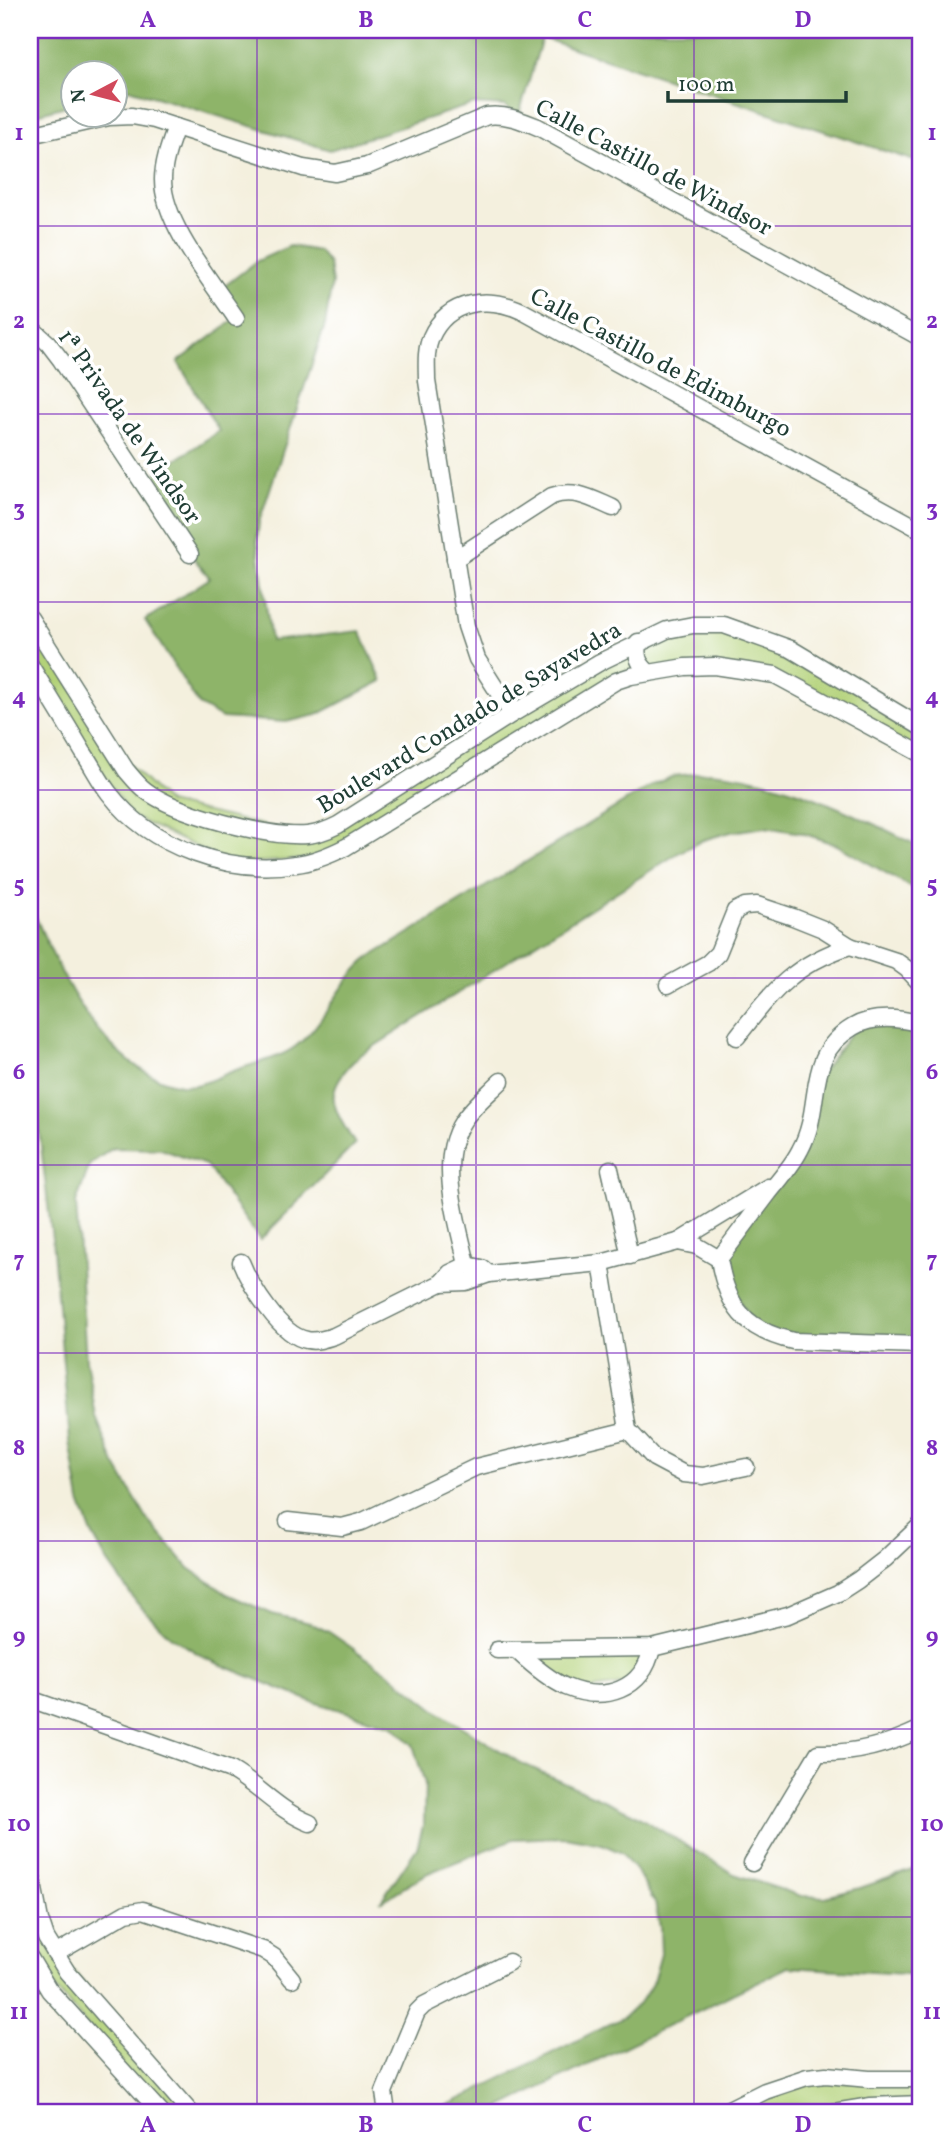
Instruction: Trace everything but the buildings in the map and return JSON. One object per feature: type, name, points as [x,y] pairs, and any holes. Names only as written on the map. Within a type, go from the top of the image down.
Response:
[{"type":"street","name":"Calle Castillo de Windsor","points":[[30,135],[109,117],[132,116],[154,120],[303,167],[335,173],[367,166],[487,116],[500,114],[518,118],[921,338]]},
{"type":"street","points":[[176,127],[166,158],[163,180],[165,200],[173,222],[236,318]]},
{"type":"street","name":"Calle Castillo de Edimburgo","points":[[512,714],[477,659],[471,644],[462,606],[427,382],[427,354],[431,338],[440,324],[466,305],[486,301],[505,304],[553,327],[921,530]]},
{"type":"street","name":"1ª Privada de Windsor","points":[[30,327],[48,343],[61,360],[190,554]]},
{"type":"street","points":[[455,559],[552,496],[565,492],[578,493],[613,508]]},
{"type":"street","name":"Boulevard Condado de Sayavedra","points":[[30,618],[126,770],[145,790],[194,814],[232,825],[306,835],[323,832],[338,825],[512,714],[600,662],[667,630],[692,625],[724,625],[791,649],[921,727]]},
{"type":"street","points":[[638,642],[636,655],[640,665],[649,673]]},
{"type":"street","points":[[775,675],[785,668],[790,660],[791,649]]},
{"type":"street","name":"Boulevard Condado de Sayavedra","points":[[30,665],[109,792],[131,816],[157,834],[205,857],[232,864],[295,865],[322,858],[346,847],[616,681],[685,667],[715,666],[775,675],[921,754]]},
{"type":"street","points":[[157,834],[161,810],[168,803]]},
{"type":"street","points":[[295,865],[303,855],[306,835]]},
{"type":"street","points":[[667,985],[708,963],[718,953],[735,911],[757,905],[823,929],[850,946],[896,961],[908,969],[921,984]]},
{"type":"street","points":[[737,1037],[784,981],[816,959],[850,946]]},
{"type":"street","points":[[719,1259],[798,1154],[808,1134],[823,1054],[837,1037],[858,1024],[882,1018],[903,1019],[921,1024]]},
{"type":"street","points":[[467,1265],[450,1177],[453,1138],[464,1119],[501,1082]]},
{"type":"street","points":[[610,1169],[630,1256]]},
{"type":"street","points":[[441,1283],[466,1282],[489,1274],[601,1263],[678,1242],[778,1182]]},
{"type":"street","points":[[678,1242],[697,1246],[719,1259],[729,1294],[739,1312],[753,1327],[774,1337],[793,1341],[921,1345]]},
{"type":"street","points":[[241,1262],[252,1286],[281,1323],[290,1333],[305,1340],[334,1336],[441,1283],[450,1273],[467,1265],[482,1268],[489,1274]]},
{"type":"street","points":[[601,1263],[628,1430],[654,1458],[684,1474],[722,1474],[746,1467]]},
{"type":"street","points":[[288,1521],[342,1527],[360,1522],[476,1467],[628,1430]]},
{"type":"street","points":[[497,1650],[652,1648],[788,1615],[815,1604],[858,1580],[921,1525]]},
{"type":"street","points":[[517,1651],[564,1686],[596,1693],[623,1689],[634,1682],[643,1674],[650,1661],[652,1648]]},
{"type":"street","points":[[30,1699],[230,1770],[283,1811],[310,1823]]},
{"type":"street","points":[[752,1863],[818,1753],[861,1751],[921,1729]]},
{"type":"street","points":[[30,1868],[40,1920],[55,1954],[67,1972],[191,2113]]},
{"type":"street","points":[[55,1954],[127,1913],[143,1910],[263,1950],[274,1957],[292,1979]]},
{"type":"street","points":[[30,1958],[49,1990],[161,2113]]},
{"type":"street","points":[[387,2113],[384,2092],[416,2012],[424,2005],[509,1962]]},
{"type":"street","points":[[727,2112],[765,2091],[807,2077],[825,2075],[921,2079]]},
{"type":"street","points":[[845,2077],[853,2091],[852,2108]]},
{"type":"street","points":[[828,2113],[852,2108],[921,2104]]},
{"type":"green space","points":[[30,30],[921,30],[921,163],[542,38],[518,118],[505,106],[473,104],[330,150],[130,89],[130,60],[60,60],[60,108],[30,116]]},
{"type":"green space","points":[[290,246],[319,251],[329,264],[332,283],[325,325],[259,522],[257,541],[271,641],[360,631],[382,681],[317,715],[286,722],[222,718],[199,705],[145,620],[210,578],[190,554],[143,482],[219,431],[178,362],[235,319],[218,291],[257,261]]},
{"type":"green space","points":[[30,618],[110,746],[168,803],[306,835],[667,630],[749,632],[921,727],[921,754],[775,675],[741,668],[631,676],[322,858],[232,864],[131,816],[30,665]]},
{"type":"green space","points":[[709,772],[737,775],[792,789],[921,847],[921,893],[837,845],[802,833],[765,827],[703,840],[678,853],[359,1056],[339,1079],[334,1098],[340,1118],[355,1144],[260,1240],[206,1165],[161,1149],[113,1148],[90,1164],[76,1203],[86,1360],[96,1417],[115,1464],[147,1519],[189,1568],[227,1594],[272,1614],[310,1623],[329,1632],[390,1674],[441,1714],[519,1762],[632,1813],[734,1874],[801,1896],[825,1897],[921,1867],[921,1975],[788,1967],[489,2113],[432,2113],[624,2017],[642,2000],[653,1982],[661,1954],[660,1927],[655,1903],[622,1853],[602,1844],[566,1837],[513,1839],[428,1873],[380,1902],[417,1848],[424,1822],[425,1784],[413,1745],[393,1726],[310,1701],[205,1658],[170,1636],[137,1603],[107,1561],[92,1534],[80,1502],[70,1441],[52,1239],[37,1112],[30,1103],[30,904],[80,1005],[116,1049],[137,1067],[160,1079],[196,1085],[290,1050],[307,1036],[350,978],[370,957],[654,784],[674,776]]},
{"type":"green space","points":[[858,1024],[921,1024],[921,1345],[793,1341],[753,1327],[719,1259],[798,1154],[817,1078]]},
{"type":"green space","points":[[652,1648],[634,1683],[579,1691],[517,1651]]},
{"type":"green space","points":[[30,1868],[46,1938],[191,2113],[161,2113],[30,1958]]},
{"type":"green space","points":[[921,2079],[921,2104],[828,2113],[721,2113],[785,2083]]}]
